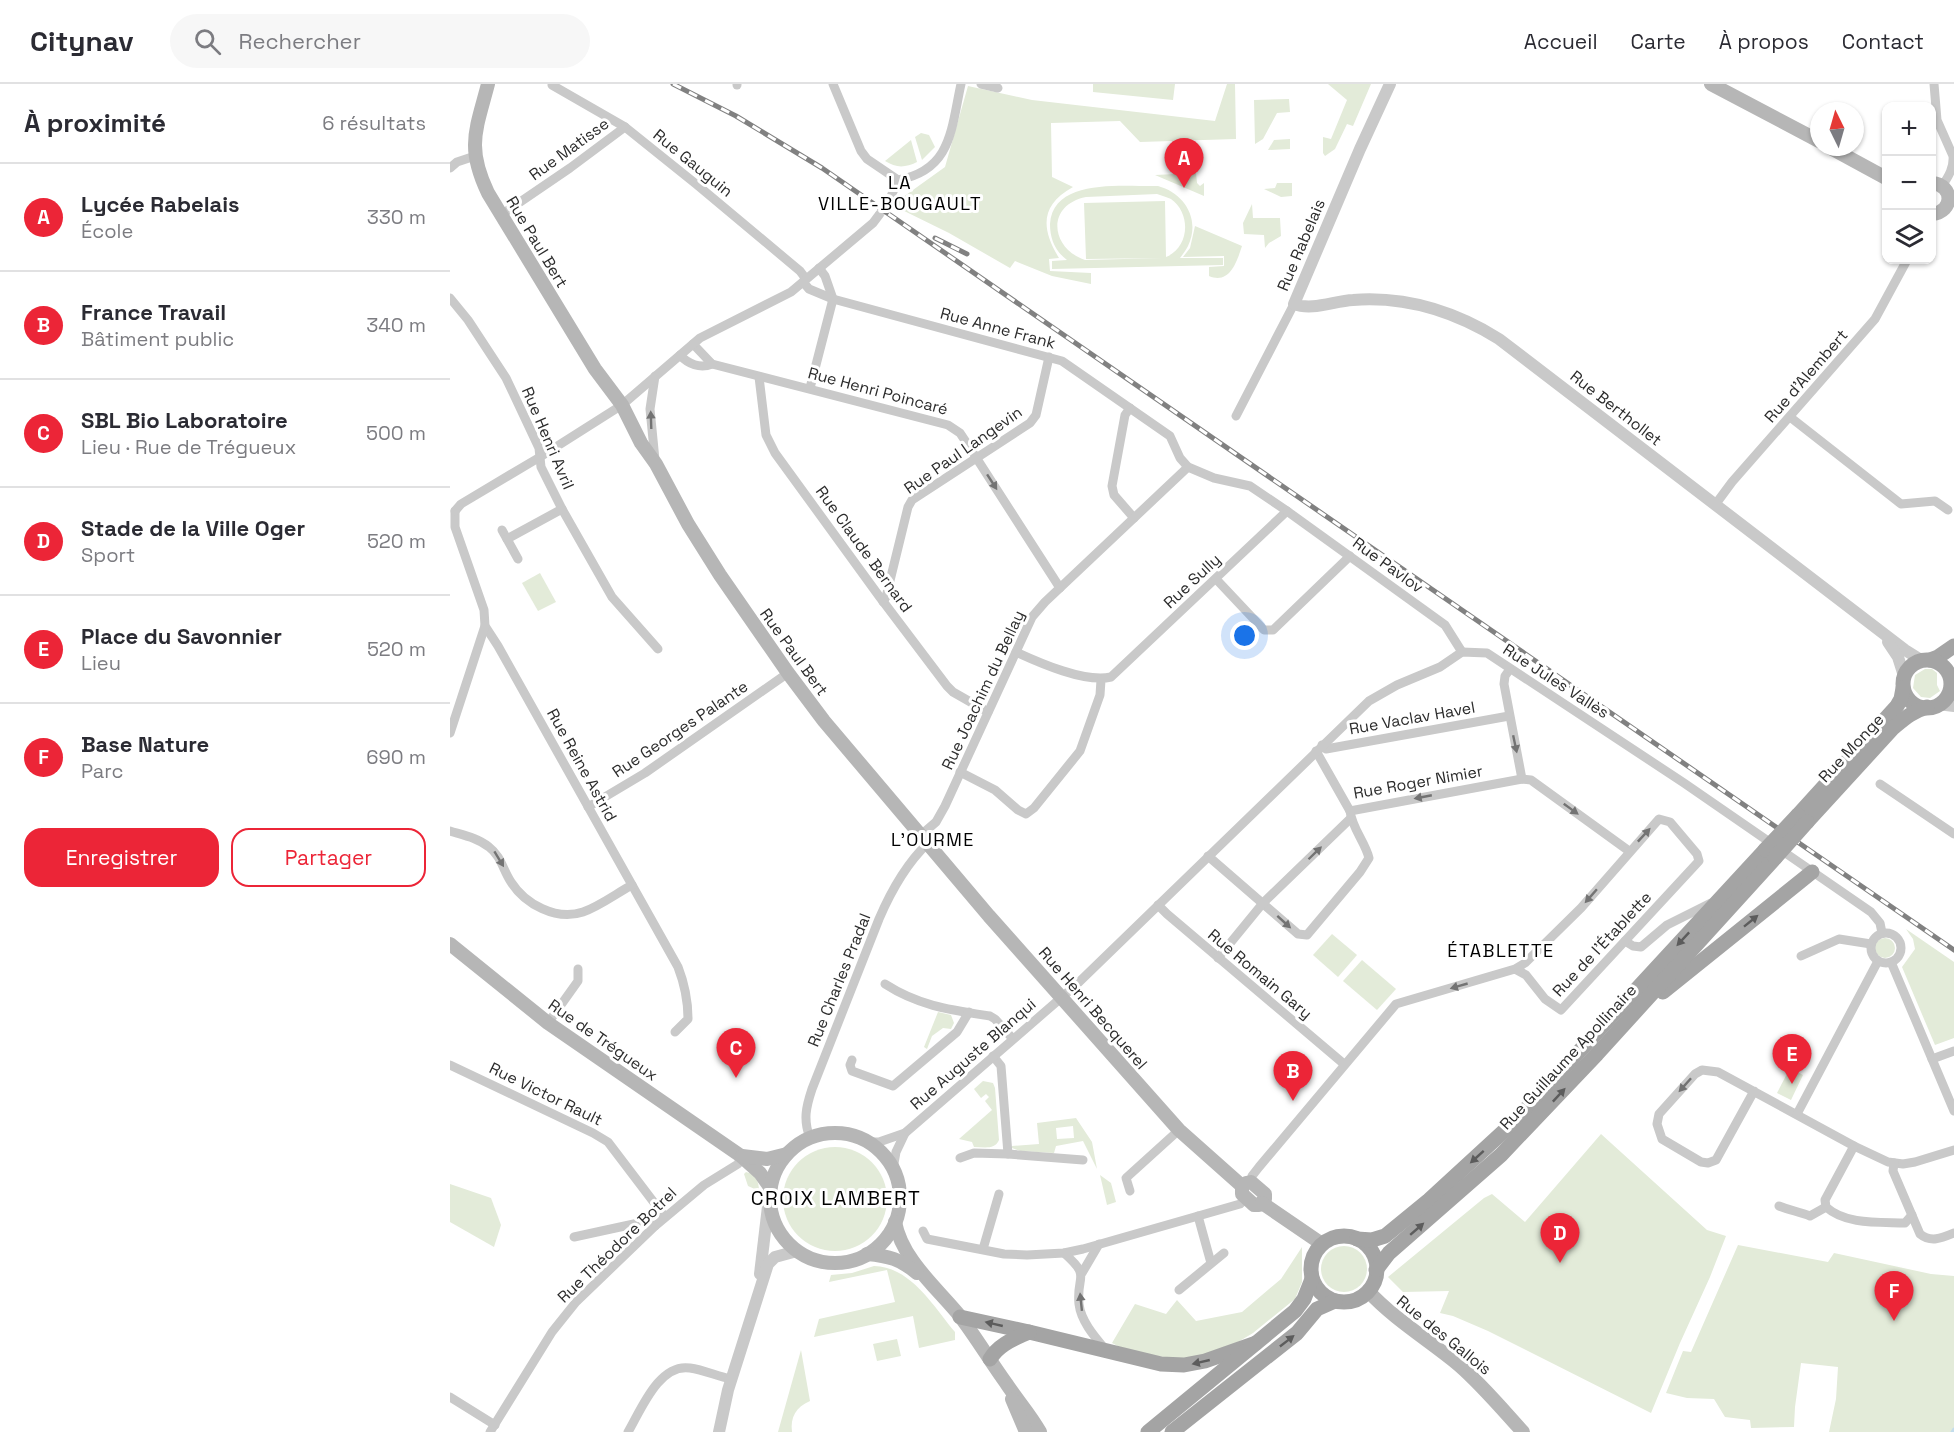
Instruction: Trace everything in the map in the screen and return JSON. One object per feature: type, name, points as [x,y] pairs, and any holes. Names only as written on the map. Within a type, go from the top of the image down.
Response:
[{"type":"main road","name":"Rue Paul Bert","points":[[488,84],[476,131],[475,156],[482,180],[501,214],[595,369],[622,405],[641,443],[656,464],[688,524],[720,575],[824,721],[924,839]]},
{"type":"main road","points":[[1711,84],[1810,136]]},
{"type":"main road","points":[[1846,156],[1882,175]]},
{"type":"main road","points":[[1937,184],[1948,194],[1947,205],[1943,213]]},
{"type":"main road","points":[[1926,660],[1942,665],[1952,679],[1947,696],[1933,706],[1914,704],[1909,700],[1904,682],[1911,666],[1926,660],[1938,657],[1954,646]]},
{"type":"main road","name":"Rue Monge","points":[[1803,819],[1897,706],[1902,699],[1904,682]]},
{"type":"main road","name":"Rue Monge","points":[[1803,819],[1893,728],[1908,715],[1933,706]]},
{"type":"main road","points":[[1770,854],[1803,819]]},
{"type":"main road","name":"Rue Henri Becquerel","points":[[924,839],[989,916],[1179,1130],[1246,1188]]},
{"type":"main road","name":"Rue Guillaume Apollinaire","points":[[1357,1239],[1372,1240],[1385,1236],[1488,1147],[1515,1121],[1721,898],[1770,854]]},
{"type":"main road","name":"Rue Guillaume Apollinaire","points":[[1376,1270],[1389,1253],[1501,1155],[1624,1024],[1770,854]]},
{"type":"main road","points":[[1624,1024],[1812,872]]},
{"type":"main road","name":"Rue de Trégueux","points":[[450,944],[548,1023],[741,1156],[760,1173],[770,1193]]},
{"type":"main road","points":[[829,1133],[849,1135],[867,1142],[882,1154],[893,1169],[899,1192],[899,1209],[895,1222],[885,1239],[867,1254],[842,1262],[826,1262],[796,1251],[782,1236],[773,1218],[770,1193],[776,1169],[787,1154],[798,1144],[810,1138],[829,1133]]},
{"type":"main road","points":[[741,1156],[767,1159],[787,1154]]},
{"type":"main road","points":[[1246,1188],[1254,1205],[1262,1203],[1322,1244]]},
{"type":"main road","points":[[895,1222],[903,1245],[960,1317],[1040,1432]]},
{"type":"main road","points":[[1172,1432],[1297,1333],[1317,1309],[1335,1301],[1353,1301],[1368,1291],[1375,1278],[1375,1261],[1371,1252],[1357,1239],[1339,1237],[1322,1244],[1312,1260],[1312,1280],[1317,1289],[1335,1301]]},
{"type":"main road","points":[[867,1254],[890,1257],[903,1262],[931,1283]]},
{"type":"main road","points":[[1148,1432],[1295,1311],[1304,1299],[1312,1280]]},
{"type":"main road","name":"Rue des Gallois","points":[[1368,1291],[1380,1304],[1470,1375],[1523,1432]]},
{"type":"main road","points":[[960,1317],[1161,1364],[1184,1365],[1205,1361],[1257,1343]]},
{"type":"main road","points":[[990,1359],[995,1350],[1006,1342],[1029,1332]]},
{"type":"main road","points":[[1005,1383],[1026,1432]]},
{"type":"street","points":[[833,84],[861,151],[867,159],[898,180],[911,178],[936,163],[944,154],[961,84]]},
{"type":"street","points":[[981,84],[998,88]]},
{"type":"street","name":"Rue Rabelais","points":[[1236,416],[1294,304],[1390,84]]},
{"type":"street","points":[[1934,84],[1937,120],[1954,161],[1952,170],[1937,184]]},
{"type":"street","name":"Rue Gauguin","points":[[552,85],[625,127],[800,272],[805,280]]},
{"type":"street","name":"Rue Matisse","points":[[501,214],[570,168],[625,127]]},
{"type":"street","points":[[450,168],[457,162],[475,156]]},
{"type":"street","points":[[889,201],[898,180]]},
{"type":"street","points":[[452,510],[540,458],[622,405],[700,338],[791,292],[873,224],[879,215]]},
{"type":"street","name":"Rue d'Alembert","points":[[1715,505],[1732,482],[1875,319],[1904,264]]},
{"type":"street","points":[[810,388],[833,299],[825,276],[819,268]]},
{"type":"street","name":"Rue Anne Frank","points":[[805,280],[809,289],[833,299],[1062,362],[1170,436],[1180,458],[1188,467]]},
{"type":"street","name":"Rue Henri Avril","points":[[450,298],[475,330],[506,378],[539,448],[541,467],[612,597],[658,649]]},
{"type":"street","name":"Rue Berthollet","points":[[1294,304],[1305,309],[1354,300],[1388,300],[1423,305],[1461,318],[1499,339],[1883,633],[1926,660]]},
{"type":"street","points":[[693,344],[712,364]]},
{"type":"street","name":"Rue Henri Poincaré","points":[[680,355],[687,362],[706,367],[712,364],[948,425],[960,434],[977,458],[1060,588]]},
{"type":"street","name":"Rue Paul Langevin","points":[[883,602],[908,507],[912,500],[1034,419],[1049,357]]},
{"type":"street","name":"Rue Paul Bert","points":[[655,376],[650,409],[656,464]]},
{"type":"street","name":"Rue Claude Bernard","points":[[759,377],[769,445],[947,686],[953,692],[988,712]]},
{"type":"street","points":[[1130,408],[1125,415],[1112,486],[1114,495],[1134,518]]},
{"type":"street","points":[[1790,417],[1901,504],[1935,501],[1948,510]]},
{"type":"street","points":[[1188,467],[1214,478],[1250,486],[1287,511]]},
{"type":"street","name":"Rue Joachim du Bellay","points":[[924,839],[936,822],[1032,617],[1188,467]]},
{"type":"street","points":[[518,559],[504,535],[562,509]]},
{"type":"street","name":"Rue Reine Astrid","points":[[452,510],[455,527],[484,610],[485,626],[678,967],[688,1000],[688,1019],[675,1032]]},
{"type":"street","name":"Rue Pavlov","points":[[1287,511],[1444,625],[1462,652]]},
{"type":"street","name":"Rue Sully","points":[[1101,680],[1116,673],[1287,511]]},
{"type":"street","points":[[1216,579],[1264,630],[1273,630],[1350,556]]},
{"type":"street","points":[[450,733],[485,626]]},
{"type":"street","name":"Rue Berthollet","points":[[1883,633],[1898,657],[1904,682]]},
{"type":"street","points":[[960,772],[995,790],[1018,810],[1026,813],[1034,808],[1080,751],[1100,695],[1101,680],[1057,669],[1016,652]]},
{"type":"street","points":[[1062,997],[1369,701],[1397,685],[1440,667],[1462,652]]},
{"type":"street","name":"Rue Jules Vallès","points":[[1462,652],[1487,653],[1684,783],[1870,912],[1880,923],[1882,933]]},
{"type":"street","points":[[1510,669],[1505,676],[1504,684],[1522,779],[1531,780],[1629,851]]},
{"type":"street","name":"Rue Georges Palante","points":[[588,807],[645,773],[788,673]]},
{"type":"street","points":[[1933,706],[1954,706]]},
{"type":"street","name":"Rue Vaclav Havel","points":[[1319,748],[1326,749],[1509,716]]},
{"type":"street","name":"Rue Roger Nimier","points":[[1319,748],[1351,814],[1522,779]]},
{"type":"street","points":[[1880,784],[1954,834]]},
{"type":"street","points":[[1208,856],[1263,903],[1298,934],[1306,935],[1360,872],[1369,858],[1351,814],[1263,903],[1218,958]]},
{"type":"street","name":"Rue de l'Établette","points":[[1659,819],[1670,822],[1692,846],[1699,861],[1561,1010],[1545,999],[1526,975],[1515,969],[1526,963],[1581,908],[1659,819]]},
{"type":"street","points":[[450,831],[487,845],[498,855],[509,880],[519,894],[532,904],[552,912],[573,914],[583,912],[632,885]]},
{"type":"street","name":"Rue Charles Pradal","points":[[810,1138],[806,1125],[806,1109],[812,1089],[888,898],[924,839]]},
{"type":"street","points":[[1625,941],[1633,946],[1641,947],[1667,925],[1721,898]]},
{"type":"street","name":"Rue Romain Gary","points":[[1158,905],[1344,1064]]},
{"type":"street","points":[[1882,933],[1892,934],[1901,946],[1899,956],[1891,962],[1878,961],[1871,952],[1871,944],[1875,937],[1882,933]]},
{"type":"street","points":[[1801,956],[1839,939],[1871,944]]},
{"type":"street","points":[[1797,1114],[1878,961]]},
{"type":"street","points":[[1891,962],[1954,1111]]},
{"type":"street","points":[[548,1023],[578,981],[578,969]]},
{"type":"street","points":[[923,1231],[927,1239],[1004,1254],[1064,1253],[1240,1204],[1252,1176],[1259,1167],[1396,1004],[1515,969]]},
{"type":"street","points":[[885,984],[904,996],[924,1004],[990,1016],[1013,1039]]},
{"type":"street","name":"Rue Auguste Blanqui","points":[[867,1142],[879,1142],[905,1133],[1062,997]]},
{"type":"street","points":[[852,1060],[850,1065],[852,1071],[893,1086],[957,1032],[969,1012]]},
{"type":"street","points":[[1932,1059],[1954,1051]]},
{"type":"street","points":[[993,1056],[1001,1066],[1008,1154]]},
{"type":"street","name":"Rue Victor Rault","points":[[450,1065],[608,1142],[665,1217]]},
{"type":"street","points":[[1754,1091],[1716,1160],[1701,1162],[1662,1139],[1657,1124],[1659,1114],[1695,1074],[1702,1070],[1718,1072],[1754,1091],[1797,1114],[1854,1146],[1880,1159],[1894,1163],[1915,1162],[1954,1150]]},
{"type":"street","points":[[1130,1191],[1126,1178],[1179,1130]]},
{"type":"street","name":"Rue Auguste Blanqui","points":[[893,1169],[896,1152],[905,1133]]},
{"type":"street","points":[[1854,1146],[1825,1200],[1826,1207],[1840,1216],[1860,1221],[1905,1223],[1912,1215]]},
{"type":"street","points":[[960,1158],[974,1153],[1083,1160]]},
{"type":"street","name":"Rue Théodore Botrel","points":[[492,1429],[563,1316],[665,1217],[704,1185],[738,1164],[741,1156]]},
{"type":"street","points":[[1894,1163],[1893,1171],[1920,1234],[1925,1238],[1940,1239],[1954,1233]]},
{"type":"street","points":[[757,1300],[770,1193]]},
{"type":"street","points":[[983,1249],[999,1194]]},
{"type":"street","points":[[1779,1206],[1810,1216],[1826,1207]]},
{"type":"street","points":[[1198,1216],[1212,1263]]},
{"type":"street","points":[[574,1238],[643,1222],[655,1226]]},
{"type":"street","points":[[1099,1244],[1082,1273],[1079,1304],[1087,1326],[1106,1351]]},
{"type":"street","points":[[719,1432],[731,1379],[768,1264],[775,1257],[796,1251]]},
{"type":"street","points":[[1064,1253],[1078,1265],[1082,1273]]},
{"type":"street","points":[[1179,1290],[1224,1253]]},
{"type":"street","points":[[628,1432],[656,1385],[672,1370],[689,1368],[731,1379]]},
{"type":"street","points":[[450,1397],[492,1429]]},
{"type":"green space","points":[[1093,84],[1175,84],[1173,100],[1093,92]]},
{"type":"green space","points":[[1227,84],[1235,84],[1236,139],[1140,142],[1120,121],[1051,123],[1052,177],[1073,187],[1062,194],[1049,210],[1047,228],[1059,258],[1049,259],[1050,271],[1091,273],[1091,284],[1052,276],[1015,261],[1010,268],[949,233],[892,205],[945,167],[968,86],[1032,100],[1215,121]]},
{"type":"green space","points":[[1328,84],[1371,84],[1353,126],[1347,124],[1335,149],[1325,156],[1323,137],[1331,139],[1347,100]]},
{"type":"green space","points":[[1289,99],[1290,112],[1277,113],[1263,139],[1255,144],[1254,100]]},
{"type":"green space","points":[[921,133],[929,135],[935,147],[922,160],[915,137]]},
{"type":"green space","points":[[1290,139],[1290,149],[1268,150],[1274,140]]},
{"type":"green space","points":[[911,140],[917,162],[901,166],[885,161]]},
{"type":"green space","points":[[1196,173],[1197,183],[1200,186],[1204,183],[1204,196],[1155,175]]},
{"type":"green space","points":[[1277,183],[1292,183],[1292,196],[1281,197],[1264,189],[1275,188]]},
{"type":"green space","points":[[1158,186],[1167,189],[1182,201],[1191,217],[1192,236],[1180,258],[1223,258],[1223,265],[1052,269],[1052,261],[1067,260],[1056,249],[1050,229],[1054,209],[1064,198],[1093,188]],"holes":[[[1157,194],[1171,199],[1178,205],[1185,222],[1183,239],[1174,253],[1166,257],[1165,201],[1084,203],[1086,259],[1164,258],[1085,260],[1073,254],[1059,237],[1057,227],[1059,217],[1064,209],[1073,202],[1086,197]]]},
{"type":"green space","points":[[1252,204],[1253,218],[1280,218],[1281,236],[1265,248],[1264,235],[1244,234],[1243,223]]},
{"type":"green space","points":[[1195,226],[1242,246],[1232,270],[1222,277],[1209,276],[1209,267],[1224,266],[1224,256],[1183,257],[1190,248]]},
{"type":"green space","points":[[540,573],[556,602],[538,611],[522,583]]},
{"type":"green space","points":[[1925,669],[1932,669],[1937,673],[1937,685],[1940,691],[1930,698],[1921,697],[1913,688],[1915,675]]},
{"type":"green space","points":[[1906,929],[1954,962],[1954,1038],[1935,1045],[1902,967],[1915,949],[1913,939]]},
{"type":"green space","points":[[1332,934],[1357,955],[1338,977],[1313,955]]},
{"type":"green space","points":[[1885,938],[1892,941],[1895,948],[1892,955],[1885,958],[1878,955],[1875,948],[1878,941]]},
{"type":"green space","points":[[1362,960],[1396,989],[1377,1010],[1343,981]]},
{"type":"green space","points":[[938,1012],[951,1015],[954,1023],[951,1029],[943,1028],[932,1036],[927,1049],[924,1047]]},
{"type":"green space","points":[[1790,1068],[1803,1075],[1791,1100],[1777,1093]]},
{"type":"green space","points":[[983,1081],[993,1083],[995,1088],[999,1140],[992,1147],[974,1147],[972,1142],[959,1139],[992,1110],[985,1101],[989,1097],[986,1094],[981,1098],[974,1089]]},
{"type":"green space","points":[[1076,1118],[1092,1142],[1097,1169],[1083,1141],[1056,1146],[1054,1153],[1020,1151],[1012,1148],[1012,1146],[1039,1144],[1037,1123]],"holes":[[[1073,1126],[1074,1138],[1057,1139],[1056,1128]]]},
{"type":"green space","points":[[1601,1134],[1707,1230],[1726,1236],[1651,1413],[1488,1331],[1440,1313],[1449,1291],[1403,1292],[1388,1277],[1484,1198],[1492,1194],[1525,1222]]},
{"type":"green space","points":[[835,1147],[855,1151],[872,1162],[883,1179],[887,1199],[883,1219],[872,1236],[855,1247],[835,1251],[815,1247],[798,1236],[787,1219],[783,1199],[787,1179],[798,1162],[815,1151]]},
{"type":"green space","points":[[746,1172],[756,1179],[759,1191],[748,1186],[744,1174]]},
{"type":"green space","points":[[1100,1175],[1111,1183],[1116,1202],[1107,1205]]},
{"type":"green space","points":[[450,1184],[491,1198],[501,1225],[494,1247],[450,1222]]},
{"type":"green space","points":[[1738,1245],[1828,1262],[1834,1253],[1931,1274],[1954,1276],[1954,1432],[1829,1432],[1836,1399],[1838,1367],[1801,1363],[1794,1427],[1751,1428],[1750,1420],[1725,1417],[1714,1399],[1687,1398],[1666,1393],[1683,1351],[1691,1352]]},
{"type":"green space","points":[[1349,1246],[1361,1252],[1366,1260],[1366,1278],[1361,1286],[1353,1291],[1339,1292],[1327,1286],[1322,1278],[1321,1264],[1327,1252],[1335,1247]]},
{"type":"green space","points":[[1302,1247],[1302,1282],[1295,1299],[1253,1333],[1218,1354],[1191,1361],[1129,1352],[1112,1343],[1135,1304],[1166,1314],[1177,1300],[1196,1321],[1242,1312],[1281,1279]]},
{"type":"green space","points":[[874,1266],[887,1268],[910,1280],[955,1332],[955,1340],[919,1348],[913,1316],[814,1337],[819,1319],[895,1302],[887,1270],[829,1282],[831,1275],[852,1273]]},
{"type":"green space","points":[[897,1339],[901,1356],[877,1361],[873,1344]]},
{"type":"green space","points":[[801,1350],[810,1401],[795,1413],[792,1432],[778,1432]]},
{"type":"tunnel","points":[[879,215],[889,201]]},
{"type":"railway","points":[[673,84],[736,116],[822,168],[1954,950]]},
{"type":"railway","points":[[935,238],[967,254]]},
{"type":"place","name":"Lycée Rabelais","points":[[1184,188]]},
{"type":"place","name":"SBL Bio Laboratoire","points":[[736,1078]]},
{"type":"place","name":"Place du Savonnier","points":[[1792,1084]]},
{"type":"place","name":"France Travail","points":[[1293,1101]]},
{"type":"place","name":"Stade de la Ville Oger","points":[[1560,1263]]},
{"type":"place","name":"Base Nature","points":[[1894,1321]]},
{"type":"district","name":"LA VILLE-BOUGAULT","points":[[900,192]]},
{"type":"district","name":"L'OURME","points":[[933,839]]},
{"type":"district","name":"ÉTABLETTE","points":[[1501,950]]},
{"type":"district","name":"CROIX LAMBERT","points":[[836,1198]]}]
